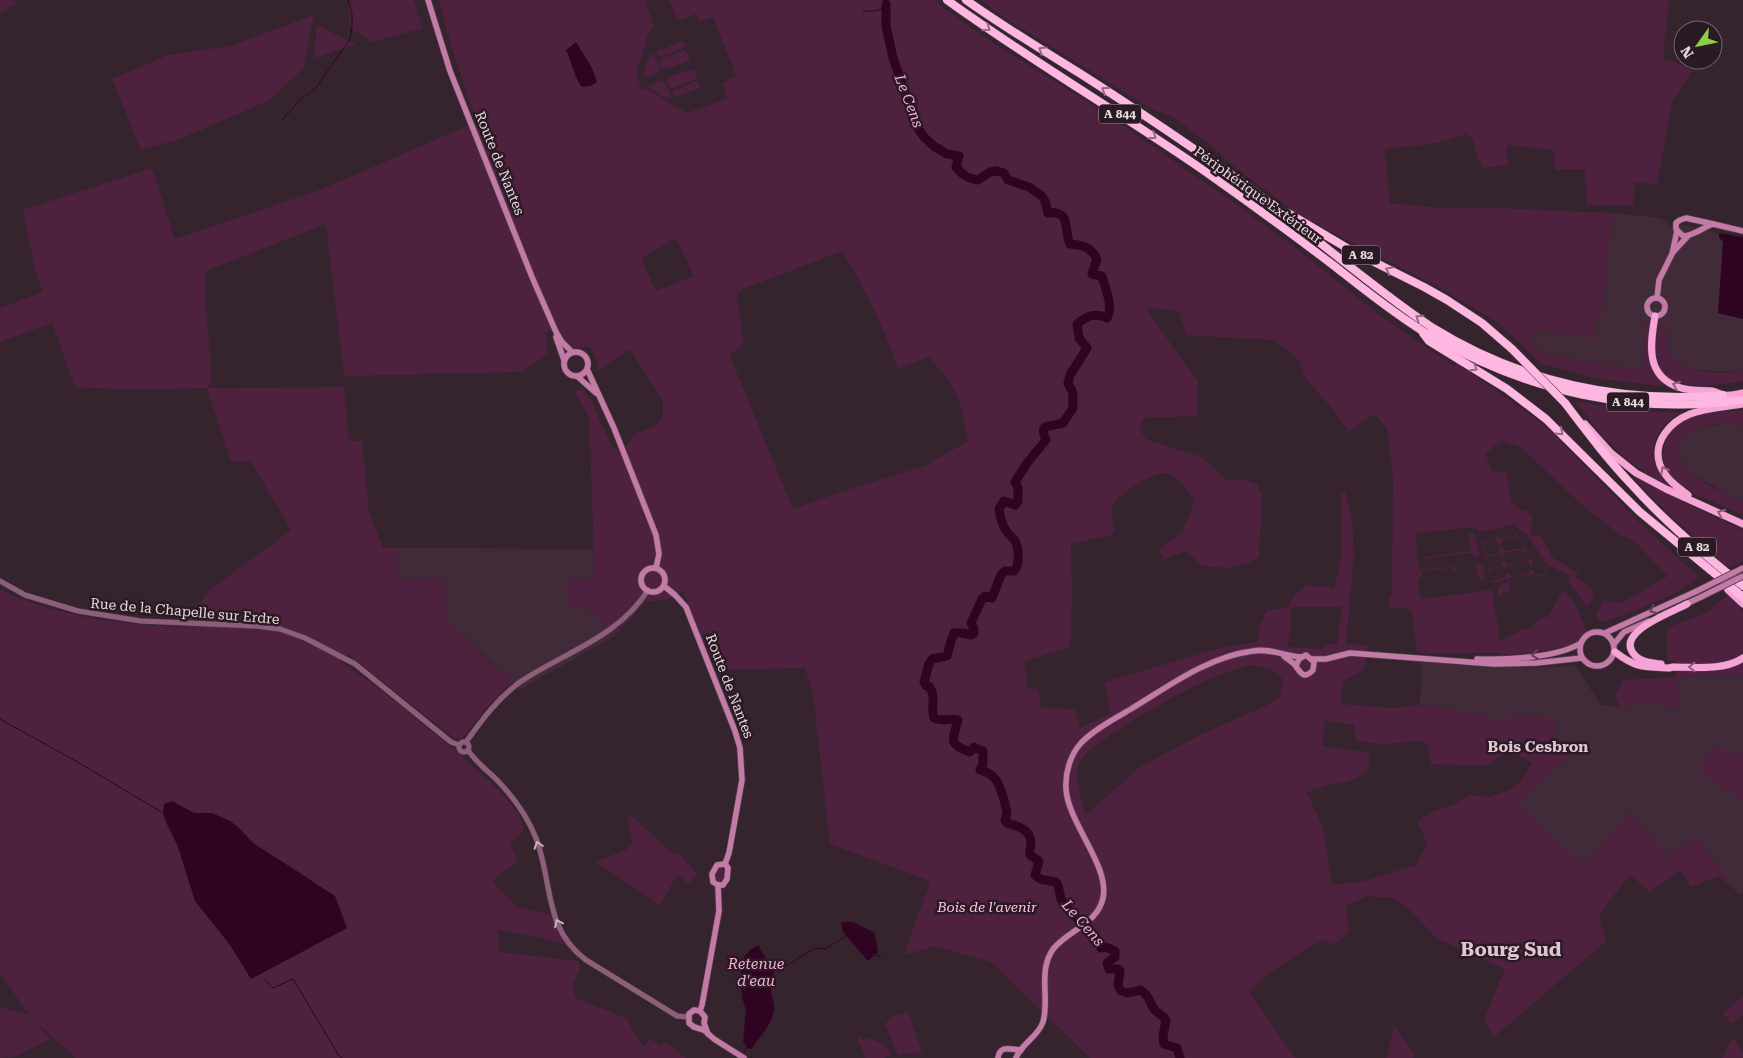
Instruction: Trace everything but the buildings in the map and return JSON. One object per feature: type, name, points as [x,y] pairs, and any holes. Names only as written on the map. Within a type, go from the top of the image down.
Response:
[{"type":"highway","name":"Périphérique Extérieur","points":[[947,0],[1188,160],[1420,330],[1478,361],[1517,377],[1579,394],[1615,401],[1696,404],[1743,400]]},
{"type":"highway","name":"A 844","points":[[966,0],[1172,134],[1261,196],[1420,320],[1452,339],[1501,362],[1559,382],[1609,392],[1675,398],[1723,395]]},
{"type":"highway","name":"A 82","points":[[1261,196],[1325,236],[1447,300],[1482,324],[1512,349],[1565,403],[1602,452],[1634,488],[1672,525],[1743,586]]},
{"type":"highway","points":[[1655,316],[1652,357],[1657,371],[1662,378],[1681,388],[1715,391],[1723,395],[1743,393]]},
{"type":"highway","name":"A 82","points":[[1420,330],[1429,341],[1507,389],[1546,419],[1640,512],[1743,597]]},
{"type":"highway","points":[[1565,403],[1610,453],[1636,473],[1666,489],[1743,524]]},
{"type":"highway","points":[[1698,503],[1676,486],[1662,469],[1658,454],[1662,439],[1670,426],[1691,414],[1743,404]]},
{"type":"highway","points":[[1724,582],[1728,590],[1743,604]]},
{"type":"highway","points":[[1673,667],[1669,664],[1645,662],[1638,659],[1630,650],[1630,642],[1634,633],[1638,630],[1687,604]]},
{"type":"highway","points":[[1615,652],[1628,662],[1642,667],[1720,666],[1743,658]]},
{"type":"main road","name":"Route de Nantes","points":[[428,0],[450,71],[532,277],[556,332],[562,342],[572,352]]},
{"type":"main road","points":[[1657,298],[1659,280],[1672,254],[1677,231],[1676,224],[1680,220],[1686,218],[1743,231]]},
{"type":"main road","points":[[1672,254],[1687,237],[1713,224]]},
{"type":"main road","points":[[1677,231],[1687,237]]},
{"type":"main road","points":[[1657,298],[1664,303],[1665,309],[1663,314],[1655,316],[1650,314],[1647,307],[1649,301],[1657,298]]},
{"type":"main road","name":"Route de Nantes","points":[[556,332],[556,338],[564,360]]},
{"type":"main road","points":[[601,399],[588,384],[577,376],[566,372],[563,364],[564,360],[572,352],[584,355],[588,362],[587,369],[601,399],[656,535],[659,554],[656,568]]},
{"type":"main road","points":[[577,376],[584,373],[587,369]]},
{"type":"main road","points":[[656,568],[665,575],[664,586],[655,592],[648,590],[643,586],[642,576],[646,570],[656,568]]},
{"type":"main road","points":[[1450,660],[1535,656],[1574,647],[1581,643],[1590,633],[1605,633],[1743,568]]},
{"type":"main road","points":[[1614,644],[1624,632],[1743,576]]},
{"type":"main road","name":"Route de Nantes","points":[[664,586],[686,606],[739,743],[742,780],[729,853],[725,864]]},
{"type":"main road","points":[[1581,643],[1580,652],[1582,658],[1589,666],[1598,667],[1609,662],[1615,652],[1614,644],[1605,633]]},
{"type":"main road","points":[[997,1057],[1001,1050],[1006,1048],[1016,1055],[1031,1040],[1042,1022],[1045,1011],[1046,969],[1053,950],[1061,941],[1088,922],[1101,906],[1104,897],[1101,874],[1073,814],[1066,791],[1067,772],[1076,749],[1101,728],[1199,668],[1228,657],[1253,651],[1266,650],[1282,655],[1301,657],[1306,655],[1312,659],[1326,659],[1350,653],[1520,664],[1582,658]]},
{"type":"main road","points":[[1282,655],[1304,675],[1311,673],[1314,668],[1326,659]]},
{"type":"main road","points":[[1296,666],[1301,657]]},
{"type":"main road","points":[[1312,659],[1314,668]]},
{"type":"main road","points":[[725,864],[728,868],[728,879],[723,885],[718,885],[713,882],[712,874],[717,865],[725,864]]},
{"type":"main road","points":[[700,1011],[719,911],[718,885]]},
{"type":"main road","points":[[700,1011],[691,1012],[688,1017],[689,1023],[744,1058]]},
{"type":"main road","points":[[700,1011],[704,1014],[704,1023],[708,1034]]},
{"type":"main road","points":[[698,1027],[704,1023]]},
{"type":"street","name":"Rue de la Chapelle sur Erdre","points":[[0,581],[25,595],[78,611],[141,620],[280,629],[305,638],[355,664],[451,742],[459,745]]},
{"type":"street","points":[[468,750],[460,751],[459,745],[462,742],[466,742],[493,706],[504,696],[535,673],[612,628],[626,616],[648,590]]},
{"type":"street","points":[[466,742],[472,757],[506,791],[518,806],[533,831],[540,852],[554,915],[565,937],[576,951],[586,960],[677,1016],[688,1017]]},
{"type":"shaded area","points":[[1613,213],[1660,218],[1671,226],[1685,225],[1719,233],[1719,237],[1723,242],[1718,313],[1743,319],[1743,372],[1695,370],[1682,365],[1673,358],[1668,347],[1667,328],[1646,321],[1643,369],[1603,365],[1545,353],[1530,341],[1534,329],[1594,338],[1596,320],[1602,312]]},
{"type":"shaded area","points":[[1728,423],[1743,427],[1743,502],[1695,476],[1685,468],[1679,456],[1679,447],[1683,438],[1698,428]]},
{"type":"shaded area","points":[[396,548],[593,549],[595,580],[585,608],[603,623],[613,637],[521,690],[447,620],[445,578],[399,580]]},
{"type":"shaded area","points":[[1422,662],[1522,667],[1559,667],[1574,664],[1601,705],[1619,707],[1656,701],[1670,710],[1679,704],[1676,677],[1743,675],[1743,893],[1739,894],[1697,838],[1666,855],[1630,812],[1584,866],[1517,805],[1570,756],[1559,741],[1552,717],[1502,723],[1480,714],[1420,705]]},
{"type":"green space","points":[[0,0],[14,0],[16,4],[0,13]]},
{"type":"green space","points":[[354,0],[414,0],[423,28],[373,42],[351,29],[348,2]]},
{"type":"green space","name":"Bois de l'avenir","points":[[439,0],[645,0],[654,26],[647,36],[636,75],[642,89],[646,89],[687,113],[727,99],[723,83],[736,76],[713,17],[699,22],[696,14],[678,21],[669,0],[933,0],[973,30],[1103,112],[1292,245],[1386,320],[1454,366],[1457,363],[1547,427],[1640,523],[1699,577],[1677,592],[1653,603],[1603,622],[1598,620],[1596,616],[1603,601],[1622,603],[1668,576],[1633,540],[1620,535],[1579,502],[1522,448],[1502,441],[1485,453],[1492,471],[1507,473],[1511,500],[1520,510],[1524,509],[1532,517],[1531,535],[1541,536],[1553,558],[1578,573],[1576,578],[1586,583],[1592,589],[1593,597],[1591,601],[1587,606],[1568,581],[1570,575],[1547,565],[1528,536],[1517,528],[1516,524],[1480,532],[1475,528],[1467,528],[1415,533],[1419,569],[1456,567],[1457,570],[1452,572],[1451,568],[1422,571],[1422,577],[1418,579],[1420,592],[1417,588],[1421,599],[1492,590],[1500,641],[1522,630],[1532,628],[1539,618],[1548,617],[1562,591],[1575,603],[1587,631],[1574,644],[1529,654],[1417,653],[1412,613],[1406,608],[1389,608],[1388,601],[1392,592],[1393,478],[1387,428],[1374,414],[1349,432],[1304,376],[1299,360],[1274,340],[1186,335],[1179,311],[1151,308],[1147,311],[1198,381],[1198,416],[1144,418],[1139,428],[1147,440],[1202,457],[1226,480],[1245,480],[1257,484],[1262,496],[1259,557],[1248,563],[1230,568],[1202,566],[1186,551],[1164,559],[1159,550],[1182,532],[1195,501],[1179,481],[1167,474],[1154,476],[1136,485],[1120,497],[1112,507],[1115,531],[1111,535],[1071,544],[1072,601],[1070,647],[1025,661],[1028,689],[1038,689],[1041,708],[1074,709],[1080,728],[1110,713],[1105,682],[1223,647],[1257,642],[1261,622],[1267,611],[1288,607],[1294,595],[1307,585],[1334,588],[1341,553],[1340,493],[1345,492],[1352,518],[1354,556],[1346,644],[1367,645],[1364,670],[1343,681],[1341,704],[1392,708],[1420,705],[1480,714],[1502,723],[1512,716],[1552,717],[1559,741],[1570,756],[1517,805],[1584,866],[1630,812],[1666,855],[1697,838],[1739,894],[1719,876],[1691,887],[1681,870],[1649,892],[1630,874],[1599,915],[1606,941],[1494,1037],[1484,1020],[1505,969],[1436,938],[1410,910],[1393,898],[1368,896],[1346,906],[1349,932],[1333,945],[1326,940],[1314,944],[1266,975],[1249,992],[1295,1058],[1090,1058],[991,962],[935,946],[904,955],[930,881],[830,844],[813,695],[805,668],[716,670],[683,592],[665,600],[646,602],[613,637],[603,623],[585,608],[568,604],[567,580],[595,580],[589,416],[574,391],[582,389],[590,399],[614,450],[627,445],[635,434],[657,425],[663,415],[663,402],[630,349],[598,371],[597,360],[590,347],[572,348],[557,327],[546,333],[548,354],[521,372],[344,376],[326,224],[206,271],[205,296],[212,379],[208,388],[344,387],[349,441],[362,441],[369,513],[383,548],[396,547],[399,580],[445,578],[447,620],[490,662],[513,681],[487,707],[462,738],[454,738],[349,655],[340,661],[377,687],[460,754],[505,796],[518,815],[524,831],[510,843],[518,861],[492,881],[517,907],[550,914],[566,945],[534,936],[497,930],[500,952],[578,961],[580,969],[572,985],[575,998],[626,1018],[643,1047],[650,1039],[661,1046],[665,1042],[686,1058],[76,1058],[34,1020],[50,1039],[14,1057],[0,1058],[0,1007],[29,1015],[0,973],[0,589],[20,599],[67,613],[143,625],[189,627],[188,618],[210,590],[291,530],[251,461],[231,461],[207,388],[138,390],[75,387],[52,323],[0,342],[0,308],[43,292],[35,269],[23,210],[152,168],[175,239],[322,189],[477,122],[451,45]],"holes":[[[576,43],[591,66],[597,81],[576,77],[567,50]],[[676,238],[694,276],[656,291],[641,258]],[[842,251],[873,308],[887,338],[898,369],[929,357],[947,378],[960,402],[968,441],[925,466],[793,509],[729,354],[741,347],[743,343],[737,294],[743,289]],[[1292,607],[1342,607],[1337,644],[1328,644],[1323,649],[1288,647]],[[1248,665],[1270,669],[1279,675],[1283,686],[1280,696],[1269,704],[1200,735],[1140,767],[1086,815],[1077,778],[1078,766],[1085,756],[1099,743],[1141,715],[1222,674]],[[1325,721],[1354,725],[1356,741],[1382,744],[1420,741],[1428,746],[1431,764],[1487,766],[1504,753],[1519,756],[1532,763],[1521,781],[1511,789],[1490,797],[1469,795],[1454,805],[1434,811],[1417,821],[1427,843],[1416,865],[1365,881],[1332,885],[1323,828],[1307,792],[1327,785],[1348,782],[1366,773],[1370,764],[1369,753],[1322,746]],[[172,801],[194,813],[230,821],[253,843],[311,879],[251,979],[230,945],[166,822]]]},
{"type":"green space","points":[[980,0],[1669,0],[1663,59],[1673,62],[1673,70],[1692,70],[1672,103],[1657,185],[1635,182],[1633,206],[1587,205],[1585,169],[1555,170],[1553,150],[1507,145],[1508,165],[1482,168],[1472,138],[1465,134],[1437,143],[1385,149],[1390,203],[1438,208],[1498,208],[1613,213],[1602,312],[1596,320],[1594,339],[1534,329],[1530,341],[1545,353],[1603,365],[1642,369],[1646,320],[1667,328],[1669,348],[1681,364],[1700,371],[1743,372],[1743,381],[1714,385],[1696,385],[1677,382],[1668,378],[1661,386],[1599,379],[1542,364],[1496,321],[1440,288],[1301,216],[1234,167],[1212,146],[1173,117],[1152,109],[1010,21]]},
{"type":"green space","points":[[314,15],[304,68],[268,101],[180,139],[141,150],[112,79],[168,55],[230,46]]},
{"type":"green space","points":[[317,25],[356,44],[314,58]]},
{"type":"green space","points":[[682,41],[686,45],[684,48],[657,56],[657,52]]},
{"type":"green space","points":[[685,50],[690,57],[688,61],[666,69],[662,68],[661,59]]},
{"type":"green space","points":[[654,53],[660,68],[658,73],[647,77],[644,75],[646,66]]},
{"type":"green space","points":[[691,69],[696,72],[696,79],[672,88],[669,87],[667,82],[669,77]]},
{"type":"green space","points":[[661,80],[665,83],[672,98],[660,96],[649,88],[649,85]]},
{"type":"green space","points":[[697,81],[700,85],[699,88],[676,97],[673,95],[674,90]]},
{"type":"green space","points":[[1575,401],[1657,412],[1684,412],[1664,426],[1659,432],[1654,446],[1655,463],[1668,483],[1667,486],[1627,460],[1601,434]]},
{"type":"green space","points":[[1743,410],[1743,427],[1728,423],[1697,430],[1685,438],[1679,451],[1682,463],[1692,474],[1743,502],[1743,515],[1684,487],[1668,471],[1664,464],[1663,453],[1671,430],[1686,419],[1702,414]]},
{"type":"green space","points":[[1639,478],[1699,510],[1743,530],[1743,561],[1728,568],[1636,481]]},
{"type":"green space","points":[[1474,533],[1479,557],[1474,557],[1472,553],[1422,559],[1424,557],[1471,551],[1468,534]]},
{"type":"green space","points":[[1515,533],[1518,536],[1518,541],[1517,537],[1501,540],[1501,544],[1498,544],[1496,541],[1484,544],[1484,548],[1482,546],[1483,539],[1484,543],[1496,540],[1496,537],[1499,536],[1500,539],[1515,536]]},
{"type":"green space","points":[[1523,545],[1526,551],[1523,554],[1523,550],[1504,553],[1503,557],[1500,554],[1487,557],[1486,560],[1486,552],[1487,555],[1499,553],[1499,549],[1502,548],[1504,551],[1523,548]]},
{"type":"green space","points":[[1529,557],[1533,561],[1531,566],[1529,566],[1529,562],[1507,565],[1506,569],[1503,566],[1490,570],[1489,573],[1488,565],[1490,568],[1503,565],[1502,561],[1505,561],[1507,564],[1529,561]]},
{"type":"green space","points":[[1475,561],[1483,566],[1484,580],[1480,580]]},
{"type":"green space","points":[[1529,570],[1533,570],[1534,574],[1543,575],[1546,572],[1545,576],[1520,575],[1494,583],[1490,581],[1492,578],[1493,581],[1506,577],[1505,574],[1509,573],[1510,576],[1529,573]]},
{"type":"green space","points":[[1509,582],[1511,591],[1498,596],[1498,588]]},
{"type":"green space","points":[[1727,595],[1743,611],[1743,675],[1677,677],[1679,704],[1670,710],[1656,701],[1619,707],[1615,696],[1623,680],[1676,677],[1675,661],[1667,661],[1667,628],[1706,613]]},
{"type":"green space","points":[[1716,748],[1743,756],[1743,801],[1699,770],[1711,750]]},
{"type":"green space","points":[[632,816],[674,855],[679,853],[697,874],[688,884],[678,874],[659,906],[596,862],[627,849],[633,844],[627,818]]},
{"type":"green space","points":[[722,868],[724,872],[723,879],[718,882],[715,878],[717,869]]},
{"type":"green space","points":[[1743,996],[1743,1015],[1732,1024],[1723,1013]]},
{"type":"green space","points":[[908,1012],[922,1052],[898,1055],[885,1024],[893,1016]]},
{"type":"green space","points":[[1394,1026],[1414,1054],[1414,1058],[1387,1058]]},
{"type":"green space","points":[[860,1036],[862,1040],[866,1038],[875,1040],[886,1048],[891,1055],[884,1058],[865,1058],[857,1037]]},
{"type":"green space","points":[[1733,1037],[1743,1052],[1743,1058],[1722,1058]]},
{"type":"water","points":[[576,42],[591,66],[597,82],[591,86],[582,87],[580,85],[566,50]]},
{"type":"water","points":[[1719,233],[1743,237],[1743,319],[1718,313],[1723,242],[1719,237]]},
{"type":"water","points":[[172,801],[194,813],[212,813],[230,821],[253,843],[335,896],[347,928],[251,979],[230,945],[195,901],[178,847],[163,813],[164,804]]},
{"type":"water","points":[[841,922],[853,922],[875,933],[878,952],[868,961],[843,932]]},
{"type":"water","name":"Retenue d'eau","points":[[758,945],[774,973],[770,984],[774,1010],[769,1024],[752,1049],[747,1048],[743,1041],[746,1010],[742,997],[741,970],[744,957]]},
{"type":"waterway","points":[[282,120],[301,99],[315,89],[350,39],[352,14],[348,0]]},
{"type":"waterway","name":"Le Cens","points":[[886,4],[886,26],[893,58],[917,127],[924,137],[935,147],[947,154],[959,156],[956,167],[966,176],[978,180],[990,172],[997,171],[1004,173],[1008,180],[1029,187],[1041,195],[1045,201],[1048,213],[1061,214],[1064,218],[1070,244],[1086,247],[1095,255],[1097,259],[1092,274],[1102,276],[1110,308],[1107,318],[1099,315],[1091,316],[1077,324],[1079,338],[1087,348],[1070,375],[1068,383],[1073,393],[1073,408],[1063,423],[1045,427],[1043,432],[1046,440],[1027,463],[1015,482],[1018,488],[1018,501],[1015,505],[1004,501],[999,509],[1004,527],[1016,544],[1018,552],[1016,568],[1014,571],[1005,571],[1001,575],[992,598],[985,596],[982,599],[971,623],[974,633],[971,635],[954,633],[947,656],[932,659],[929,664],[924,682],[926,686],[929,686],[933,694],[934,718],[958,720],[954,737],[955,744],[970,752],[974,747],[983,751],[983,764],[980,770],[990,774],[997,782],[1005,804],[1007,813],[1005,820],[1007,823],[1015,825],[1028,834],[1031,842],[1030,855],[1039,861],[1035,875],[1040,879],[1056,882],[1061,899],[1066,907],[1094,935],[1101,948],[1106,947],[1115,951],[1115,957],[1107,963],[1109,969],[1118,969],[1120,971],[1118,985],[1121,991],[1128,993],[1140,990],[1146,995],[1154,1009],[1166,1020],[1163,1036],[1164,1044],[1177,1048],[1180,1058]]},
{"type":"waterway","points":[[863,11],[876,11],[886,6]]},
{"type":"waterway","points":[[0,719],[76,761],[163,813]]},
{"type":"waterway","points":[[778,971],[815,948],[825,949],[846,936]]},
{"type":"waterway","points":[[876,955],[881,957]]},
{"type":"waterway","points":[[265,980],[273,988],[293,979],[342,1058]]},
{"type":"waterway","points":[[744,1052],[747,1048]]},
{"type":"district","name":"Bois Cesbron","points":[[1538,747]]},
{"type":"district","name":"Bourg Sud","points":[[1511,949]]}]
